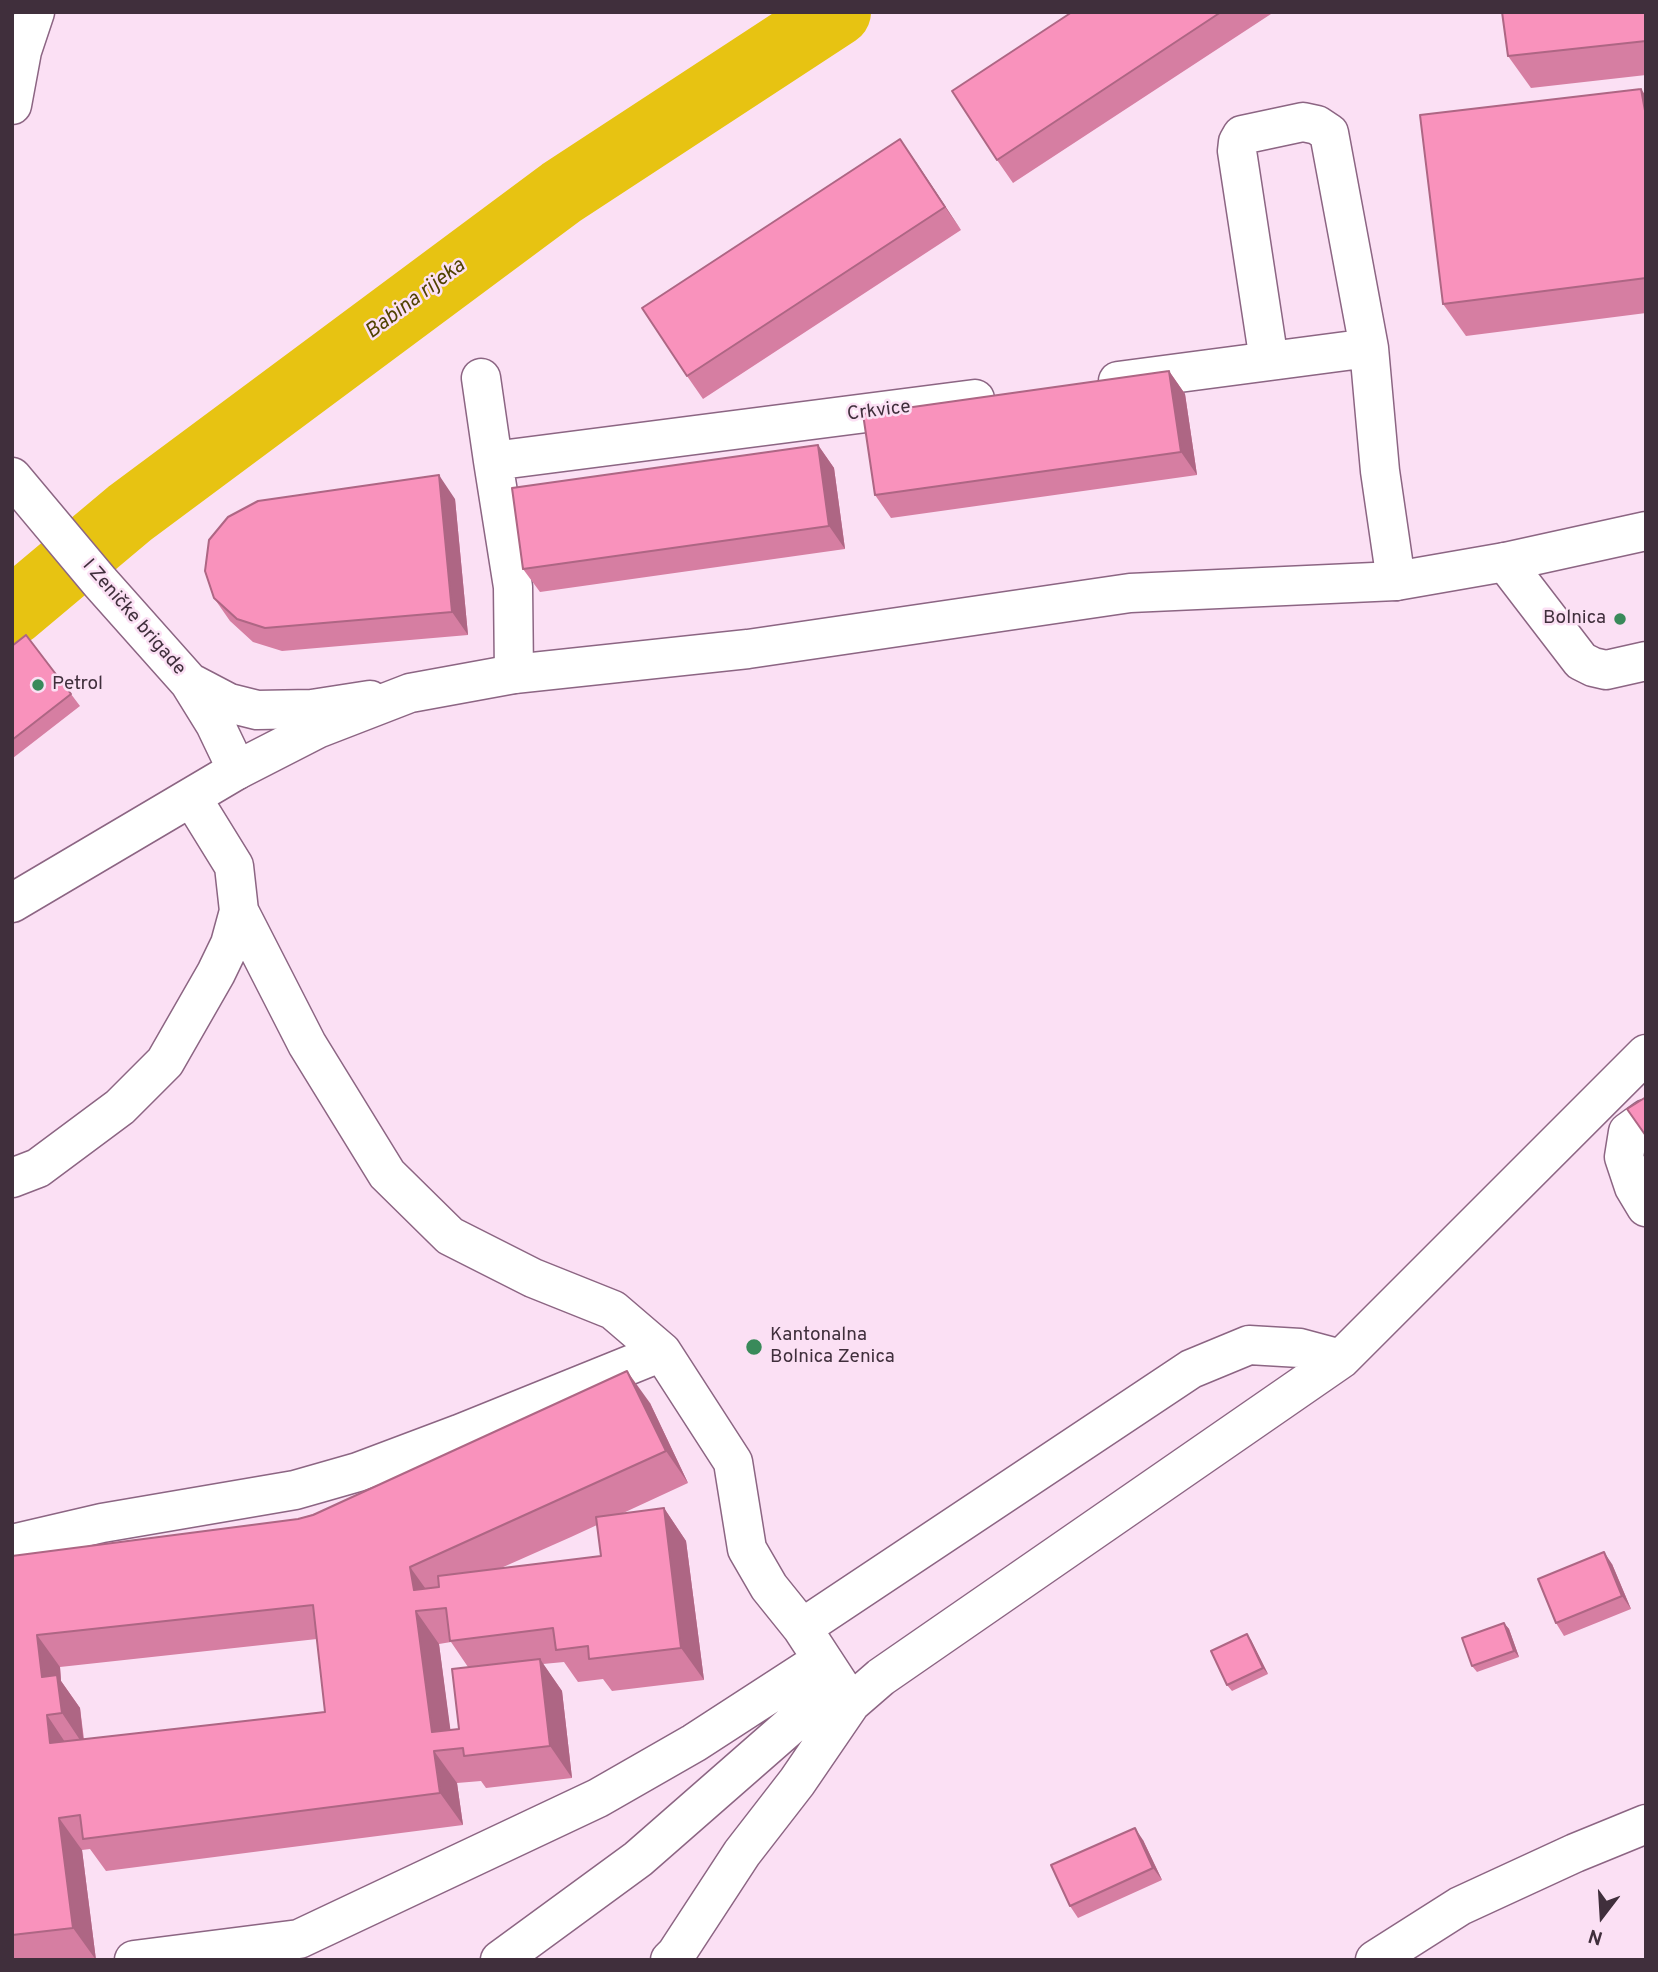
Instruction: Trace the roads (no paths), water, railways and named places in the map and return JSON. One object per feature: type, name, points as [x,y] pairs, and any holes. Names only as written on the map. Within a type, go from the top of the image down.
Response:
[{"type":"main road","points":[[12,105],[22,51],[35,12]]},
{"type":"main road","points":[[1269,361],[1237,151],[1238,142],[1242,135],[1303,122],[1317,125],[1329,133],[1369,348],[1380,471],[1396,581]]},
{"type":"main road","points":[[1088,384],[1369,348]]},
{"type":"main road","points":[[481,378],[513,587],[514,674]]},
{"type":"main road","name":"Crkvice","points":[[493,461],[1005,395]]},
{"type":"main road","name":"I Zeničke brigade","points":[[12,477],[189,682],[215,724],[237,770]]},
{"type":"main road","points":[[189,682],[229,703],[257,710],[312,709],[514,674],[748,649],[1130,593],[1396,581],[1505,562],[1646,531]]},
{"type":"main road","points":[[1505,562],[1581,661],[1606,670],[1646,661]]},
{"type":"main road","points":[[12,903],[237,770],[317,729],[410,693]]},
{"type":"main road","points":[[192,798],[234,866],[239,911],[307,1044],[387,1174],[450,1236],[533,1278],[613,1310],[662,1352],[733,1462],[747,1549],[768,1587],[829,1669]]},
{"type":"main road","points":[[12,1178],[38,1168],[120,1107],[164,1062],[216,973],[230,944],[239,911]]},
{"type":"main road","points":[[134,1960],[299,1939],[598,1798],[829,1669],[881,1677],[1341,1359],[1646,1054]]},
{"type":"main road","points":[[1646,1119],[1628,1132],[1624,1157],[1634,1186],[1646,1207]]},
{"type":"main road","points":[[500,1960],[638,1859],[829,1669],[1191,1369],[1249,1345],[1300,1348],[1341,1359]]},
{"type":"main road","points":[[12,1545],[102,1523],[295,1490],[358,1472],[662,1352]]},
{"type":"main road","points":[[670,1960],[742,1853],[797,1782],[829,1669]]},
{"type":"main road","points":[[1375,1960],[1460,1906],[1575,1853],[1646,1824]]},
{"type":"waterway","name":"Babina rijeka","points":[[12,612],[130,513],[562,192],[837,12]]},
{"type":"place","name":"Bolnica","points":[[1620,619]]},
{"type":"place","name":"Petrol","points":[[38,685]]},
{"type":"place","name":"Kantonalna Bolnica Zenica","points":[[754,1347]]}]
